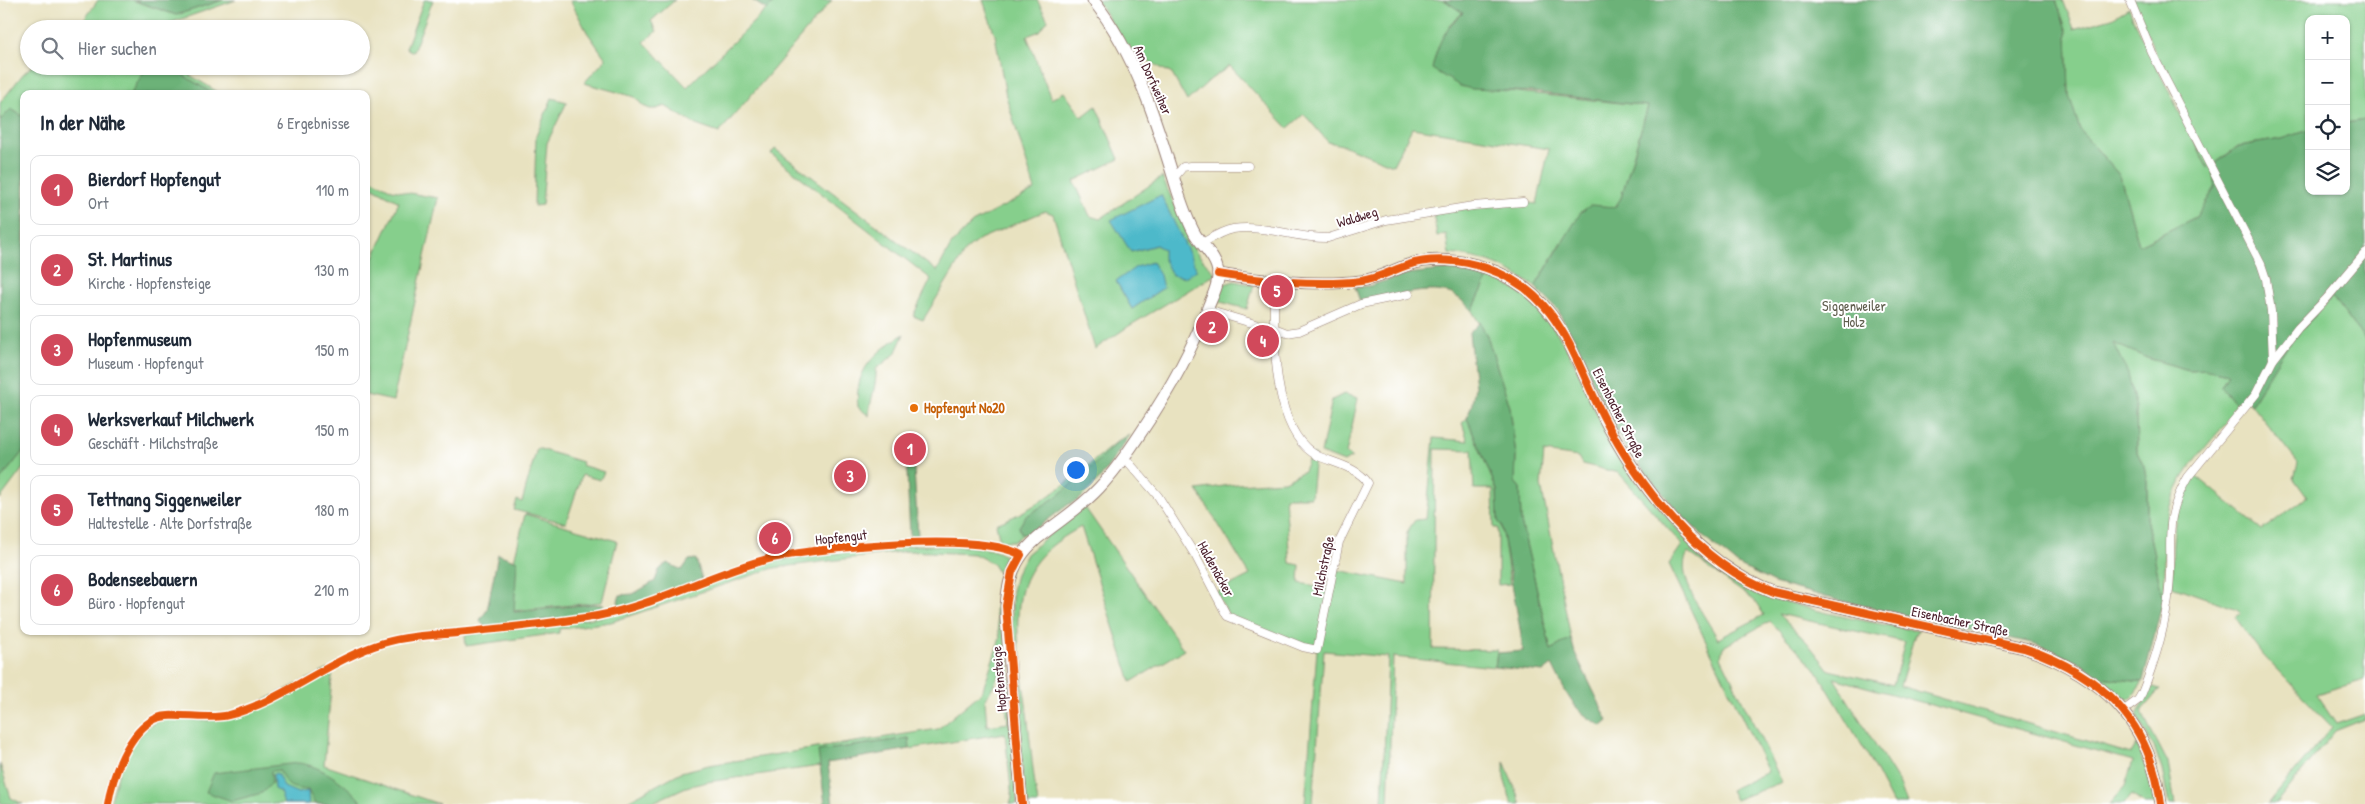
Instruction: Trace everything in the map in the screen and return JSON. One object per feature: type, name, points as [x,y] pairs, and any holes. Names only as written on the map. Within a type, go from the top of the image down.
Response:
[{"type":"street","name":"Am Dorfweiher","points":[[1093,0],[1132,65],[1152,113],[1184,210],[1201,244],[1216,263],[1218,274]]},
{"type":"street","points":[[2130,0],[2152,53],[2261,264],[2266,279],[2271,311],[2273,360]]},
{"type":"street","points":[[1174,178],[1183,168],[1190,166],[1248,166]]},
{"type":"street","name":"Waldweg","points":[[1201,244],[1232,229],[1260,229],[1328,238],[1386,220],[1473,206],[1523,202]]},
{"type":"street","points":[[2123,711],[2138,700],[2142,693],[2160,635],[2169,589],[2169,526],[2180,490],[2188,477],[2256,394],[2273,360],[2298,328],[2328,298],[2365,253]]},
{"type":"street","name":"Eisenbacher Straße","points":[[1218,274],[1270,279],[1362,281],[1410,264],[1446,261],[1475,265],[1501,274],[1536,297],[1553,316],[1573,349],[1615,438],[1635,471],[1677,523],[1726,568],[1757,586],[1798,599],[1961,634],[2044,655],[2084,675],[2099,686],[2123,711],[2149,754],[2162,804]]},
{"type":"street","name":"Hopfensteige","points":[[1022,804],[1006,606],[1012,572],[1031,542],[1098,489],[1124,457],[1181,369],[1207,310],[1218,281],[1218,274]]},
{"type":"street","points":[[1270,279],[1274,303],[1274,328]]},
{"type":"street","points":[[1207,310],[1287,333],[1298,331],[1361,304],[1409,294]]},
{"type":"street","name":"Milchstraße","points":[[1274,328],[1278,390],[1289,419],[1301,440],[1316,455],[1346,467],[1364,477],[1368,482],[1337,549],[1322,636],[1317,650]]},
{"type":"street","name":"Haldenäcker","points":[[1124,457],[1158,496],[1195,556],[1227,616],[1303,648],[1317,650]]},
{"type":"street","name":"Hopfengut","points":[[108,804],[110,787],[124,754],[137,735],[155,719],[165,715],[211,718],[241,712],[285,692],[344,658],[387,642],[523,626],[612,612],[653,601],[757,562],[786,556],[851,548],[942,542],[998,547],[1013,550],[1021,555]]},
{"type":"green space","points":[[98,0],[132,0],[176,15],[223,0],[236,0],[179,20],[84,20]]},
{"type":"green space","points":[[132,0],[223,0],[176,15]]},
{"type":"green space","points":[[424,0],[433,0],[413,52],[406,48]]},
{"type":"green space","points":[[570,0],[675,0],[651,21],[657,31],[644,42],[687,87],[776,0],[832,0],[719,133],[696,125],[665,106],[650,109],[643,106],[635,97],[584,83],[606,59],[587,32]]},
{"type":"green space","points":[[752,0],[776,0],[767,10]]},
{"type":"green space","points":[[983,0],[1037,0],[1048,20],[1040,31],[1027,36],[1051,99],[1064,92],[1082,117],[1096,106],[1119,159],[1074,181],[1090,216],[1100,219],[1162,177],[1196,252],[1216,274],[1129,326],[1095,349],[1053,214],[1045,211],[980,239],[966,250],[923,320],[913,316],[931,279],[771,154],[775,149],[937,271],[951,245],[972,223],[1035,190],[1006,96],[995,35]],"holes":[[[1161,195],[1172,275],[1163,249],[1156,245],[1131,252]],[[1116,281],[1163,288],[1132,309]]]},
{"type":"green space","points":[[1097,0],[1444,0],[1463,12],[1449,26],[1460,86],[1648,106],[1621,198],[1616,207],[1591,206],[1562,242],[1535,287],[1515,274],[1484,260],[1449,254],[1446,234],[1437,236],[1433,212],[1523,202],[1537,204],[1549,149],[1412,128],[1393,165],[1342,145],[1328,142],[1304,114],[1288,128],[1230,66],[1211,79],[1187,101],[1172,74],[1136,54],[1132,57]]},
{"type":"green space","name":"Siggenweiler Holz","points":[[1444,0],[2056,0],[2067,32],[2069,95],[2080,130],[2120,176],[2139,245],[2196,217],[2215,188],[2212,166],[2239,146],[2282,139],[2305,131],[2305,195],[2350,195],[2350,122],[2365,120],[2365,340],[2332,297],[2287,346],[2251,404],[2246,399],[2239,408],[2221,386],[2228,374],[2204,369],[2189,370],[2147,358],[2113,343],[2128,374],[2136,409],[2137,452],[2144,467],[2147,481],[2147,522],[2163,600],[2143,682],[2100,677],[2078,662],[2036,644],[1841,601],[1774,583],[1738,565],[1707,540],[1678,512],[1625,447],[1558,310],[1535,287],[1581,212],[1591,205],[1615,207],[1621,198],[1648,106],[1532,92],[1472,89],[1460,86],[1432,69],[1442,38],[1463,13]]},
{"type":"green space","points":[[2056,0],[2063,0],[2074,29],[2112,18],[2129,8],[2137,28],[2208,169],[2132,0],[2365,0],[2365,120],[2350,122],[2350,15],[2305,15],[2305,131],[2282,139],[2238,146],[2212,166],[2215,188],[2196,217],[2139,245],[2120,176],[2080,130],[2069,95],[2067,32]]},
{"type":"green space","points":[[22,75],[142,75],[133,90],[20,90],[20,115],[11,109],[0,120],[0,103]]},
{"type":"green space","points":[[142,75],[183,75],[207,90],[133,90]]},
{"type":"green space","points":[[183,75],[190,75],[214,90],[207,90]]},
{"type":"green space","points":[[552,98],[567,102],[547,143],[542,205],[534,206],[536,136]]},
{"type":"green space","points":[[11,109],[20,115],[20,455],[0,480],[0,120]]},
{"type":"green space","points":[[370,178],[392,190],[438,198],[393,401],[370,396],[370,265],[399,202],[370,186]]},
{"type":"green space","points":[[1451,269],[1489,276],[1472,311],[1454,295],[1434,291],[1408,293],[1361,304],[1355,287],[1369,286],[1407,274]]},
{"type":"green space","points":[[1489,276],[1514,289],[1535,306],[1552,325],[1566,348],[1612,446],[1621,460],[1691,545],[1724,573],[1777,599],[1850,618],[1919,631],[1915,634],[1900,686],[2131,754],[2137,745],[2153,785],[2156,804],[2144,804],[2132,795],[2124,804],[2109,804],[2125,786],[2133,761],[1834,678],[1900,784],[1907,804],[1893,804],[1866,752],[1815,668],[1770,621],[1723,647],[1721,657],[1782,782],[1735,800],[1730,790],[1768,772],[1669,564],[1682,545],[1619,473],[1582,464],[1578,457],[1544,452],[1541,485],[1571,638],[1551,650],[1521,522],[1520,488],[1515,482],[1516,456],[1510,407],[1487,336],[1472,311]],"holes":[[[1688,553],[1755,601],[1764,615],[1718,639],[1688,585],[1685,573],[1685,562]],[[1778,614],[1905,642],[1893,685],[1829,670],[1806,641]]]},
{"type":"green space","points":[[1234,281],[1254,285],[1247,309],[1217,301],[1222,285]]},
{"type":"green space","points":[[2332,297],[2365,340],[2365,680],[2316,694],[2336,724],[2365,714],[2365,719],[2335,731],[2276,804],[2268,804],[2332,727],[2262,654],[2235,617],[2241,614],[2237,609],[2172,586],[2174,528],[2186,487],[2194,474],[2262,530],[2307,497],[2294,479],[2298,463],[2251,404],[2287,346]]},
{"type":"green space","points":[[1209,320],[1216,320],[1218,326],[1215,338],[1207,342],[1202,340]]},
{"type":"green space","points":[[1480,322],[1487,336],[1510,407],[1516,456],[1515,482],[1520,488],[1521,522],[1551,650],[1571,638],[1575,653],[1608,721],[1602,726],[1583,714],[1571,700],[1552,665],[1543,672],[1495,667],[1497,653],[1523,651],[1502,526],[1498,521],[1497,490],[1467,418],[1475,387],[1469,333]]},
{"type":"green space","points":[[904,334],[895,354],[876,369],[869,416],[858,407],[859,383],[863,373],[875,356]]},
{"type":"green space","points":[[2112,342],[2147,358],[2189,370],[2204,369],[2228,374],[2221,386],[2239,408],[2194,462],[2176,491],[2166,524],[2163,600],[2147,522],[2147,481],[2144,467],[2137,452],[2136,409]]},
{"type":"green space","points":[[1344,394],[1358,398],[1346,454],[1352,457],[1344,462],[1321,453],[1332,400]]},
{"type":"green space","points":[[1467,418],[1497,491],[1498,521],[1502,526],[1510,584],[1498,585],[1498,528],[1494,528],[1493,489],[1474,489],[1472,450],[1435,449],[1433,649],[1497,650],[1495,667],[1393,657],[1388,804],[1382,804],[1388,657],[1324,651],[1313,804],[1305,804],[1317,650],[1231,618],[1215,593],[1250,575],[1197,490],[1237,484],[1284,481],[1304,471],[1310,455],[1315,455],[1311,497],[1285,497],[1290,563],[1300,565],[1299,583],[1329,588],[1333,569],[1407,584],[1407,532],[1415,520],[1426,519],[1434,438],[1468,441],[1462,423]]},
{"type":"green space","points":[[1130,435],[1099,480],[1079,500],[1069,504],[1033,531],[1022,535],[1019,527],[1025,517],[1056,497],[1096,463],[1119,440]]},
{"type":"green space","points":[[1119,440],[1072,485],[1027,517],[1019,527],[1022,535],[1015,541],[1000,541],[996,524],[1013,517],[1046,498]]},
{"type":"green space","points":[[537,448],[582,462],[581,465],[604,472],[600,480],[582,475],[566,523],[514,510],[517,500],[522,502]]},
{"type":"green space","points":[[906,452],[913,452],[918,536],[910,536]]},
{"type":"green space","points":[[20,455],[20,472],[0,499],[0,480]]},
{"type":"green space","points":[[1084,506],[1184,650],[1131,682],[1081,527],[1048,549],[1035,563],[1025,581],[1020,596],[1018,613],[1019,650],[1038,804],[1025,804],[1012,634],[1012,591],[1016,574],[1026,554]]},
{"type":"green space","points":[[525,514],[617,541],[602,602],[502,612]]},
{"type":"green space","points":[[916,545],[990,549],[1003,554],[1011,566],[1005,587],[1017,804],[1010,804],[1012,798],[1005,733],[910,749],[909,738],[819,751],[820,766],[707,782],[686,787],[649,804],[622,804],[681,772],[709,765],[938,729],[982,692],[1000,638],[995,610],[1001,577],[992,563],[974,554],[908,551],[774,568],[611,622],[559,629],[559,633],[466,646],[465,635],[600,617],[765,562]],"holes":[[[1002,669],[1008,723],[987,726],[985,701]]]},
{"type":"green space","points":[[498,554],[517,561],[514,612],[593,604],[604,605],[600,613],[489,627],[483,625],[480,620],[487,610]]},
{"type":"green space","points":[[696,559],[702,579],[648,600],[620,608],[618,601],[620,595],[633,594],[655,581],[659,570],[667,563],[682,570],[689,560]]},
{"type":"green space","points":[[333,667],[324,765],[439,804],[110,804],[116,780],[126,755],[141,734],[150,726],[170,718],[216,720],[227,718]]},
{"type":"green space","points":[[2100,677],[2143,682],[2131,698],[2123,698]]},
{"type":"green space","points":[[2150,686],[2160,689],[2142,710],[2143,715],[2168,763],[2175,804],[2169,804],[2162,770],[2155,749],[2137,716]]},
{"type":"green space","points":[[909,738],[910,749],[828,763],[833,804],[825,804],[818,751]]},
{"type":"green space","points":[[1504,761],[1521,804],[1512,804],[1504,778]]},
{"type":"green space","points":[[298,763],[325,772],[351,790],[363,804],[315,804],[308,790],[289,786],[279,770],[271,771],[272,783],[262,793],[232,801],[206,792],[214,773]]},
{"type":"green space","points":[[0,764],[11,798],[23,804],[0,804]]},
{"type":"water","points":[[1161,195],[1197,270],[1185,277],[1172,275],[1163,258],[1163,249],[1156,245],[1131,252],[1111,220]]},
{"type":"water","points":[[1152,262],[1160,275],[1163,288],[1132,309],[1116,281],[1136,267]]},
{"type":"water","points":[[277,773],[284,787],[298,793],[308,791],[309,804],[284,804],[280,792],[274,789],[273,774]]},
{"type":"cycle path","points":[[1218,274],[1290,282],[1327,283],[1361,281],[1408,265],[1437,260],[1477,265],[1511,279],[1531,293],[1547,309],[1572,349],[1603,416],[1634,469],[1652,495],[1695,542],[1720,562],[1746,579],[1773,592],[2024,648],[2052,659],[2077,672],[2099,687],[2118,705],[2133,725],[2146,748],[2155,775],[2161,804]]},
{"type":"cycle path","points":[[108,804],[113,781],[129,744],[145,725],[155,719],[170,716],[220,717],[229,715],[269,700],[344,659],[383,643],[410,637],[527,626],[597,616],[641,605],[746,565],[791,554],[858,546],[936,543],[971,544],[1000,548],[1021,555],[1012,572],[1006,606],[1022,804]]},
{"type":"place","name":"Tettnang Siggenweiler","points":[[1277,291]]},
{"type":"place","name":"St. Martinus","points":[[1212,327]]},
{"type":"place","name":"Werksverkauf Milchwerk","points":[[1263,341]]},
{"type":"place","name":"Hopfengut No20","points":[[914,408]]},
{"type":"place","name":"Bierdorf Hopfengut","points":[[910,449]]},
{"type":"place","name":"Hopfenmuseum","points":[[850,476]]},
{"type":"place","name":"Bodenseebauern","points":[[775,538]]}]
